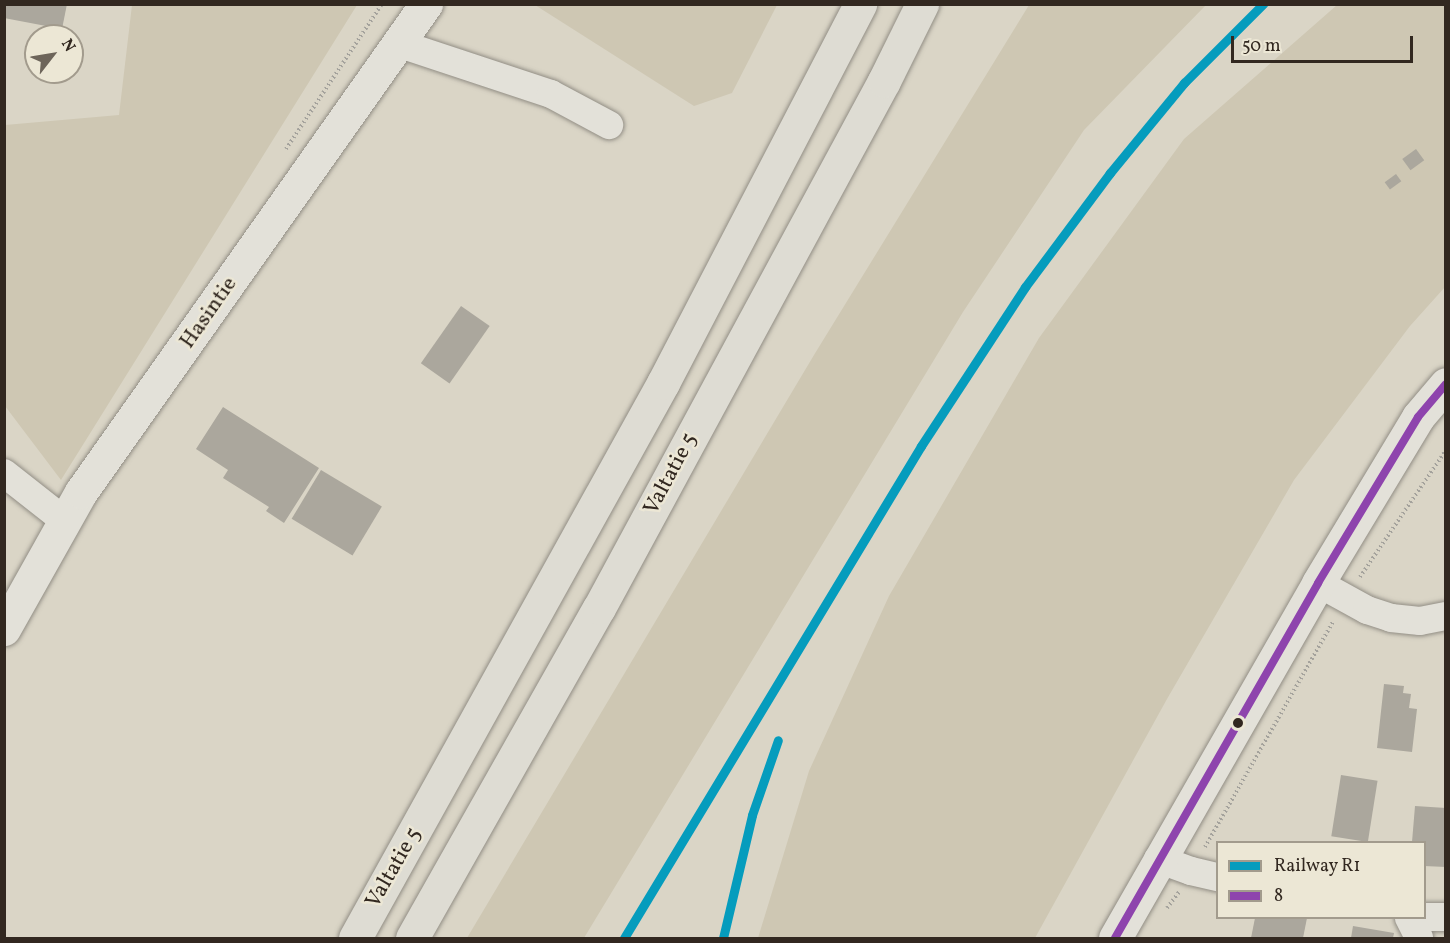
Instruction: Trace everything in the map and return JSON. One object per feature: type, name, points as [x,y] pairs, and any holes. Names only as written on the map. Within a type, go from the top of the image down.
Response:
[{"type":"highway","name":"Valtatie 5","points":[[355,939],[663,383],[860,4]]},
{"type":"highway","name":"Valtatie 5","points":[[412,939],[605,597],[884,81],[922,4]]},
{"type":"street","name":"Hasintie","points":[[4,629],[81,492],[400,44],[426,4]]},
{"type":"street","points":[[400,44],[551,94],[609,125]]},
{"type":"street","points":[[1115,939],[1158,859],[1318,583],[1418,417],[1446,384]]},
{"type":"street","points":[[4,473],[64,521]]},
{"type":"street","points":[[1318,583],[1367,610],[1391,618],[1420,621],[1446,616]]},
{"type":"street","points":[[1158,859],[1191,871],[1216,877]]},
{"type":"street","points":[[1426,917],[1446,918]]},
{"type":"street","points":[[1409,919],[1419,939]]},
{"type":"path","points":[[1356,583],[1446,450]]},
{"type":"path","points":[[1201,854],[1336,616]]},
{"type":"shaded area","points":[[777,4],[732,93],[694,106],[535,5]]},
{"type":"shaded area","points":[[132,5],[357,5],[61,480],[5,406],[5,125],[119,115]]},
{"type":"shaded area","points":[[1029,5],[1206,5],[1084,130],[963,312],[584,938],[467,938],[814,355]]},
{"type":"shaded area","points":[[1337,5],[1445,5],[1445,287],[1410,326],[1294,480],[1167,699],[1035,938],[758,938],[809,771],[889,596],[1039,338],[1184,139]]},
{"type":"building","points":[[4,4],[67,4],[63,24],[36,24],[4,18]]},
{"type":"building","points":[[1416,149],[1424,160],[1410,170],[1402,159]]},
{"type":"building","points":[[1396,174],[1401,181],[1390,190],[1385,182]]},
{"type":"building","points":[[461,306],[490,326],[450,383],[421,363]]},
{"type":"building","points":[[223,407],[319,468],[284,523],[266,511],[269,507],[223,478],[228,470],[196,449]]},
{"type":"building","points":[[321,470],[382,507],[353,555],[292,519]]},
{"type":"building","points":[[1384,684],[1404,686],[1403,693],[1411,694],[1409,708],[1417,709],[1412,752],[1377,748]]},
{"type":"building","points":[[1341,775],[1378,781],[1368,841],[1331,836]]},
{"type":"building","points":[[1415,806],[1446,808],[1446,867],[1426,866],[1426,841],[1412,841]]},
{"type":"building","points":[[1255,919],[1307,919],[1303,938],[1251,938]]},
{"type":"building","points":[[1353,926],[1394,933],[1393,938],[1351,938]]},
{"type":"rail line","name":"R1","points":[[624,938],[921,446],[1025,287],[1110,173],[1184,83],[1263,4]]},
{"type":"rail line","name":"R1","points":[[723,938],[752,815],[778,740]]},
{"type":"transit line","name":"8","points":[[1115,938],[1318,583],[1418,417],[1446,384]]}]
